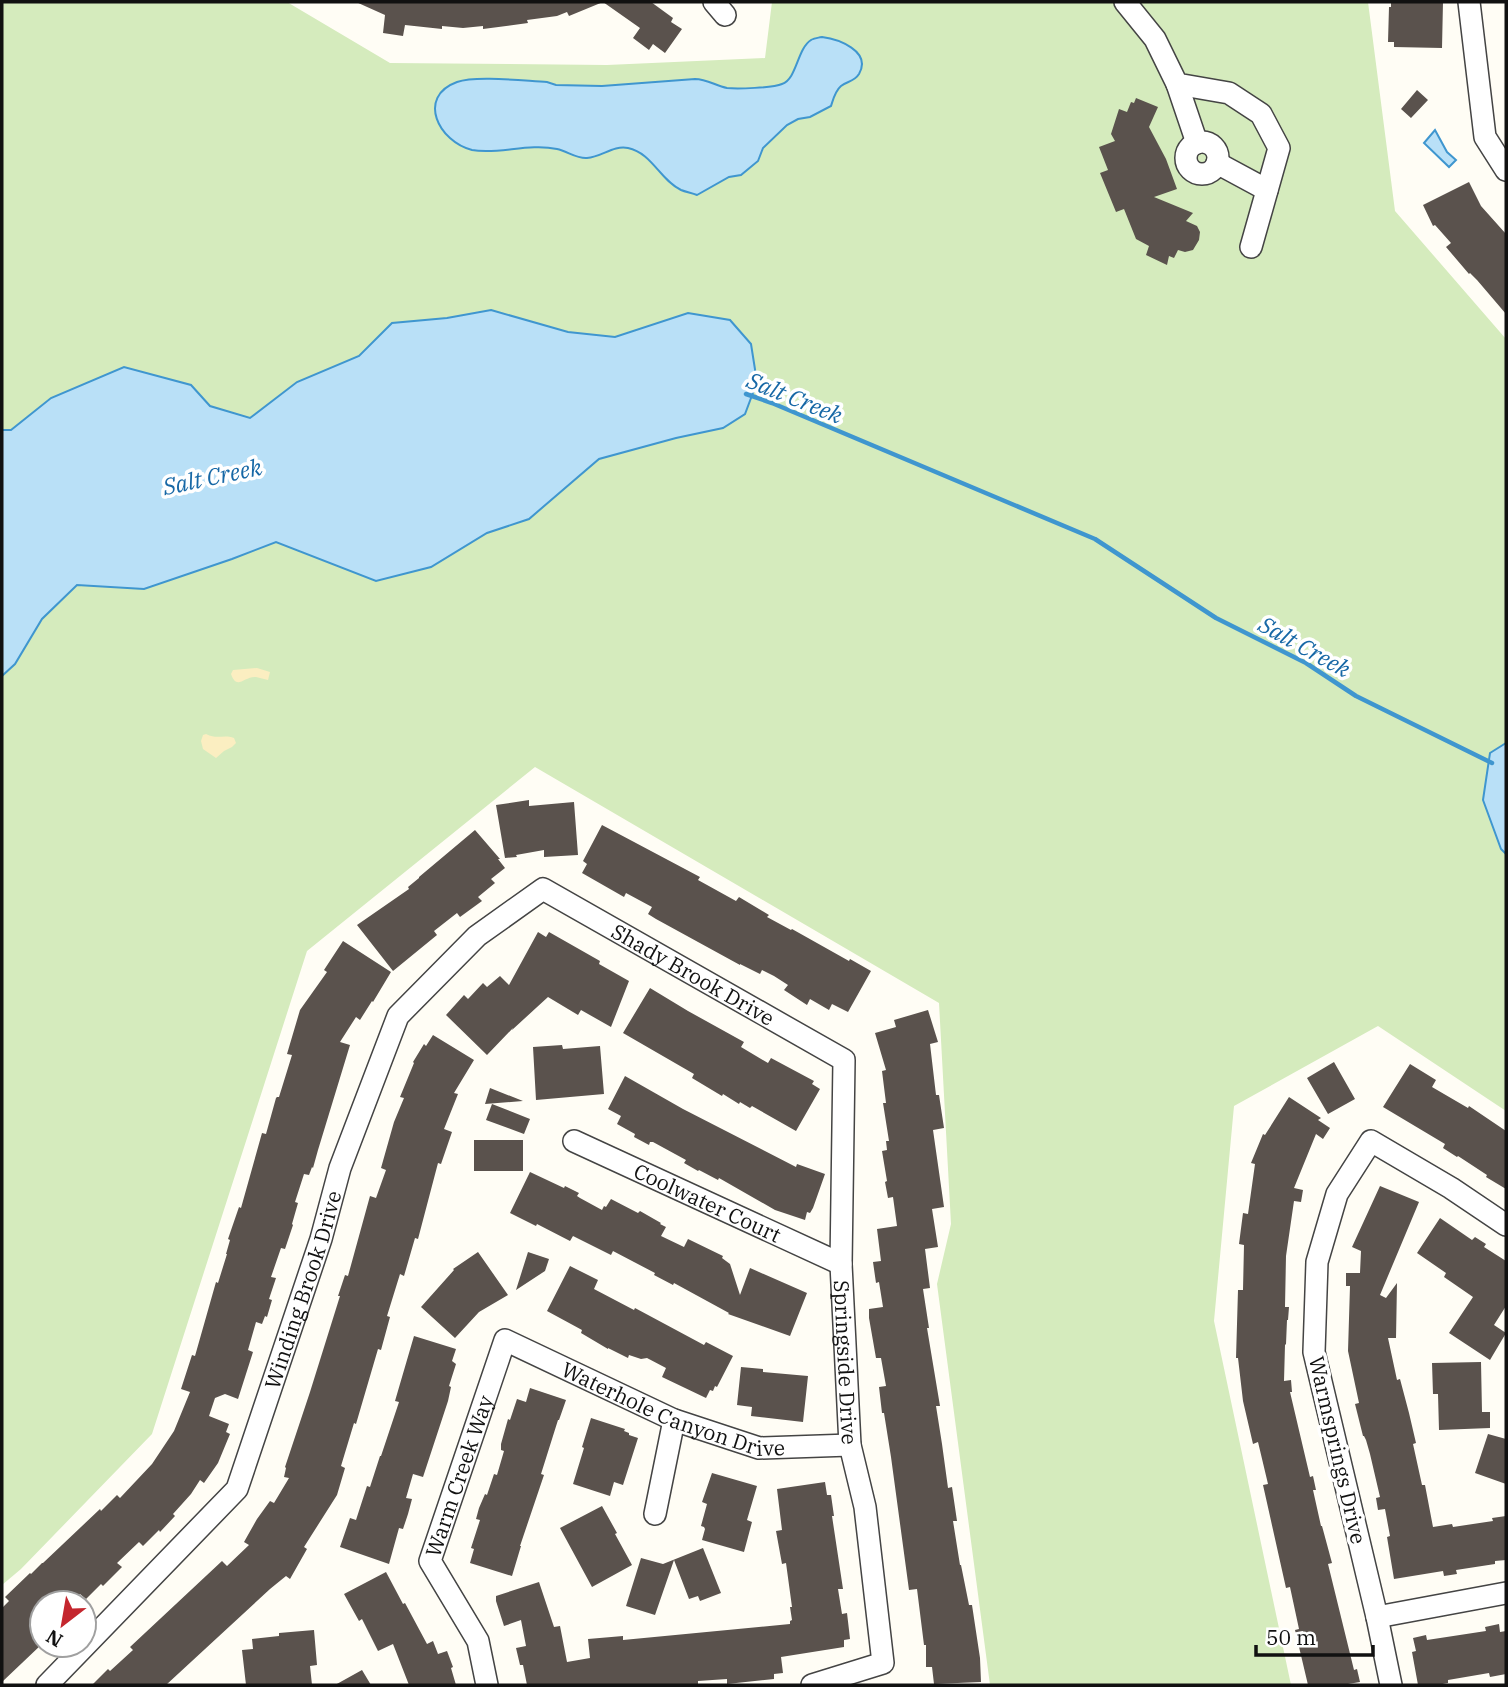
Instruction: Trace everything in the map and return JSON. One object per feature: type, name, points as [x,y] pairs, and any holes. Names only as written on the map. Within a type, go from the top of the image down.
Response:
[{"type":"street","points":[[1125,2],[1155,39],[1177,84],[1197,143],[1187,155],[1191,169],[1201,174],[1206,173],[1217,163],[1267,190]]},
{"type":"street","points":[[1469,2],[1485,138],[1506,170]]},
{"type":"street","points":[[1177,84],[1229,93],[1261,114],[1279,148],[1251,247]]},
{"type":"street","name":"Shady Brook Drive","points":[[543,889],[844,1060]]},
{"type":"street","name":"Winding Brook Drive","points":[[47,1685],[237,1489],[321,1239],[340,1168],[398,1016],[477,936],[543,889]]},
{"type":"street","name":"Springside Drive","points":[[812,1685],[883,1663],[865,1507],[850,1445],[841,1264],[844,1060]]},
{"type":"street","name":"Coolwater Court","points":[[574,1141],[841,1264]]},
{"type":"street","name":"Warmsprings Drive","points":[[1391,1685],[1314,1352],[1317,1262],[1337,1194],[1371,1141],[1451,1188],[1506,1225]]},
{"type":"street","name":"Waterhole Canyon Drive","points":[[505,1340],[674,1420],[759,1448],[850,1445]]},
{"type":"street","name":"Warm Creek Way","points":[[487,1685],[478,1641],[429,1561],[505,1340]]},
{"type":"street","points":[[655,1514],[674,1420]]},
{"type":"street","points":[[1377,1617],[1506,1593]]},
{"type":"green space","points":[[2,2],[287,2],[390,63],[607,65],[765,58],[772,2],[1368,2],[1395,211],[1506,339],[1506,1111],[1378,1026],[1234,1106],[1214,1321],[1291,1685],[990,1685],[937,1284],[951,1224],[939,1003],[535,767],[307,951],[152,1434],[21,1569],[2,1585]]},
{"type":"sand","points":[[257,668],[270,672],[268,680],[252,677],[236,682],[231,674],[233,670]]},
{"type":"sand","points":[[206,734],[234,738],[236,743],[216,758],[203,749],[201,741]]},
{"type":"water","points":[[822,37],[836,40],[857,53],[862,66],[857,77],[839,88],[831,106],[787,125],[763,148],[758,161],[741,175],[729,177],[697,195],[674,186],[643,155],[628,148],[617,148],[587,158],[546,148],[472,150],[450,138],[437,119],[437,98],[445,89],[465,80],[501,79],[556,85],[602,86],[695,79],[727,88],[782,84],[791,76],[806,44]]},
{"type":"water","points":[[1435,130],[1447,152],[1456,160],[1449,167],[1424,143]]},
{"type":"water","points":[[491,310],[568,332],[615,337],[688,313],[730,320],[751,344],[757,382],[745,414],[723,428],[599,459],[529,519],[487,533],[431,567],[376,581],[276,542],[144,589],[77,585],[42,619],[15,664],[2,676],[2,430],[11,430],[51,398],[124,367],[191,385],[210,406],[250,418],[297,382],[359,356],[392,323],[447,318]]},
{"type":"water","points":[[1506,743],[1506,854],[1501,849],[1483,800],[1490,753]]},
{"type":"building","points":[[356,2],[603,2],[569,16],[567,12],[527,20],[528,23],[483,29],[483,26],[442,26],[442,29],[405,25],[403,36],[383,33],[385,15]]},
{"type":"building","points":[[603,2],[651,2],[673,18],[671,22],[682,29],[665,53],[653,44],[649,50],[633,38],[640,28]]},
{"type":"building","points":[[1391,2],[1443,2],[1442,48],[1394,47],[1394,42],[1388,42]]},
{"type":"building","points":[[1417,90],[1428,100],[1411,118],[1401,109]]},
{"type":"building","points":[[1136,98],[1158,107],[1149,127],[1166,159],[1177,189],[1154,197],[1193,213],[1186,221],[1197,226],[1200,232],[1193,250],[1178,250],[1174,258],[1169,256],[1167,265],[1146,255],[1149,246],[1136,239],[1124,209],[1116,212],[1100,173],[1108,170],[1099,147],[1115,141],[1111,134],[1119,109],[1127,112]]},
{"type":"building","points":[[1469,182],[1481,206],[1506,234],[1506,314],[1446,247],[1451,243],[1435,225],[1433,226],[1423,205]]},
{"type":"building","points":[[529,800],[529,806],[574,802],[578,855],[544,857],[544,850],[505,858],[496,805]]},
{"type":"building","points":[[602,825],[700,877],[698,880],[736,901],[739,897],[769,915],[767,917],[871,971],[848,1012],[832,1004],[829,1010],[810,999],[807,1005],[784,990],[788,985],[774,976],[762,970],[760,974],[740,965],[648,914],[652,907],[626,893],[624,897],[582,873],[587,864],[583,861]]},
{"type":"building","points":[[475,830],[505,868],[491,879],[495,883],[478,897],[482,901],[460,917],[457,913],[434,931],[437,935],[393,971],[357,925],[409,889],[419,877]]},
{"type":"building","points":[[538,932],[546,937],[549,932],[629,981],[611,1027],[581,1010],[578,1015],[548,997],[487,1055],[446,1015],[464,995],[468,999],[483,983],[487,987],[500,976],[509,985]]},
{"type":"building","points":[[343,941],[391,972],[360,1020],[356,1017],[340,1042],[350,1045],[313,1168],[309,1175],[304,1174],[295,1202],[298,1203],[293,1225],[271,1277],[276,1278],[267,1317],[265,1316],[262,1324],[256,1322],[248,1350],[253,1352],[238,1399],[225,1394],[215,1398],[209,1416],[229,1424],[226,1432],[230,1434],[218,1463],[204,1483],[200,1480],[173,1514],[175,1516],[160,1532],[159,1530],[143,1546],[139,1542],[117,1563],[122,1567],[103,1586],[101,1584],[96,1589],[28,1589],[28,1657],[2,1682],[2,1608],[9,1601],[5,1597],[100,1509],[101,1511],[117,1495],[120,1498],[152,1464],[174,1431],[190,1392],[181,1389],[192,1355],[195,1356],[262,1133],[266,1134],[276,1098],[279,1097],[292,1055],[287,1054],[300,1010],[327,972],[324,970]]},
{"type":"building","points":[[650,988],[744,1042],[741,1047],[768,1063],[771,1058],[814,1081],[812,1084],[820,1089],[796,1131],[752,1106],[750,1108],[723,1094],[722,1096],[692,1078],[694,1074],[623,1033]]},
{"type":"building","points":[[928,1010],[938,1042],[930,1044],[936,1095],[939,1095],[944,1128],[933,1130],[944,1207],[932,1209],[938,1247],[925,1249],[930,1288],[923,1289],[940,1406],[936,1406],[948,1488],[952,1487],[957,1521],[953,1521],[969,1605],[972,1605],[981,1682],[934,1684],[932,1667],[926,1667],[926,1645],[917,1589],[909,1590],[891,1457],[882,1413],[879,1387],[886,1386],[881,1358],[876,1358],[869,1318],[869,1309],[883,1307],[873,1262],[881,1261],[877,1229],[897,1226],[893,1197],[888,1198],[885,1182],[882,1151],[887,1150],[886,1141],[889,1141],[883,1103],[886,1103],[882,1071],[886,1070],[875,1033],[896,1027],[894,1020]]},
{"type":"building","points":[[433,1035],[474,1060],[454,1093],[458,1094],[444,1129],[452,1132],[441,1164],[438,1163],[418,1239],[415,1238],[404,1276],[400,1274],[387,1316],[390,1317],[381,1350],[378,1349],[341,1466],[345,1468],[337,1495],[304,1547],[307,1549],[290,1579],[286,1576],[270,1589],[166,1685],[92,1685],[133,1650],[130,1647],[222,1561],[227,1566],[249,1545],[244,1542],[257,1519],[270,1501],[274,1503],[289,1478],[284,1477],[285,1467],[338,1296],[345,1275],[348,1276],[370,1196],[376,1198],[386,1170],[381,1168],[404,1098],[400,1097],[413,1062]]},
{"type":"building","points":[[562,1045],[563,1049],[600,1046],[604,1094],[536,1100],[533,1047]]},
{"type":"building","points":[[1334,1062],[1355,1099],[1328,1114],[1307,1078]]},
{"type":"building","points":[[1410,1064],[1436,1080],[1432,1087],[1468,1108],[1469,1106],[1506,1131],[1506,1189],[1443,1148],[1445,1144],[1383,1107]]},
{"type":"building","points":[[625,1076],[796,1167],[797,1164],[825,1174],[813,1208],[810,1213],[807,1212],[805,1220],[775,1210],[719,1178],[718,1180],[698,1171],[684,1163],[686,1160],[653,1142],[649,1145],[617,1124],[621,1116],[608,1109]]},
{"type":"building","points":[[490,1088],[523,1101],[485,1104]]},
{"type":"building","points":[[1289,1097],[1321,1118],[1318,1120],[1330,1128],[1323,1139],[1316,1134],[1294,1188],[1303,1190],[1301,1202],[1294,1201],[1286,1256],[1285,1307],[1289,1307],[1284,1381],[1291,1380],[1290,1392],[1310,1477],[1313,1476],[1316,1490],[1313,1490],[1332,1563],[1328,1564],[1354,1670],[1357,1669],[1360,1682],[1342,1685],[1308,1685],[1295,1630],[1299,1629],[1290,1587],[1286,1588],[1263,1485],[1268,1484],[1258,1442],[1253,1444],[1236,1358],[1238,1290],[1243,1290],[1244,1245],[1239,1244],[1243,1213],[1248,1214],[1255,1164],[1251,1163],[1263,1134],[1265,1135]]},
{"type":"building","points":[[492,1104],[530,1119],[524,1134],[486,1120]]},
{"type":"building","points":[[474,1140],[523,1140],[523,1171],[474,1171]]},
{"type":"building","points":[[530,1172],[579,1193],[577,1196],[602,1210],[611,1199],[638,1213],[640,1211],[666,1227],[661,1236],[684,1247],[688,1239],[723,1256],[730,1264],[740,1295],[750,1268],[807,1293],[790,1336],[728,1314],[613,1251],[611,1255],[573,1236],[570,1241],[510,1213]]},
{"type":"building","points":[[1380,1186],[1419,1202],[1380,1295],[1386,1298],[1397,1283],[1396,1338],[1388,1338],[1397,1380],[1400,1379],[1409,1413],[1416,1443],[1413,1444],[1433,1527],[1493,1521],[1492,1518],[1506,1516],[1506,1560],[1456,1570],[1457,1574],[1444,1576],[1443,1571],[1394,1579],[1385,1509],[1378,1510],[1376,1498],[1380,1497],[1355,1404],[1359,1403],[1348,1351],[1350,1286],[1346,1286],[1346,1273],[1360,1273],[1361,1251],[1352,1247]]},
{"type":"building","points":[[1440,1218],[1472,1240],[1475,1237],[1486,1244],[1484,1247],[1506,1261],[1506,1306],[1494,1325],[1506,1333],[1490,1360],[1449,1333],[1473,1297],[1444,1277],[1446,1273],[1417,1253]]},
{"type":"building","points":[[478,1252],[508,1295],[479,1312],[455,1338],[421,1307],[453,1269]]},
{"type":"building","points":[[528,1252],[549,1259],[545,1271],[516,1290]]},
{"type":"building","points":[[570,1266],[598,1280],[594,1289],[704,1345],[706,1342],[733,1356],[717,1387],[715,1386],[713,1391],[710,1390],[706,1398],[662,1377],[666,1368],[647,1358],[629,1355],[628,1358],[608,1349],[581,1333],[582,1330],[547,1311]]},
{"type":"building","points":[[414,1336],[456,1349],[452,1361],[456,1364],[449,1386],[448,1401],[423,1477],[413,1474],[406,1498],[412,1499],[408,1514],[403,1529],[399,1528],[389,1564],[340,1547],[350,1518],[356,1520],[367,1486],[370,1487],[381,1456],[399,1402],[395,1401]]},
{"type":"building","points":[[1481,1362],[1482,1412],[1490,1412],[1490,1428],[1439,1430],[1438,1394],[1433,1394],[1432,1363]]},
{"type":"building","points":[[741,1367],[808,1376],[803,1422],[751,1416],[752,1407],[737,1405]]},
{"type":"building","points":[[530,1388],[566,1400],[541,1474],[544,1475],[512,1576],[470,1563],[474,1549],[471,1548],[480,1520],[476,1519],[479,1508],[494,1474],[497,1475],[504,1451],[501,1450],[501,1444],[508,1419],[510,1420],[517,1399],[526,1402]]},
{"type":"building","points":[[591,1418],[625,1429],[629,1435],[638,1438],[623,1485],[614,1482],[610,1496],[573,1484]]},
{"type":"building","points":[[1488,1434],[1506,1439],[1506,1484],[1475,1473]]},
{"type":"building","points":[[712,1473],[757,1486],[747,1520],[752,1522],[744,1552],[702,1540],[705,1529],[701,1526],[707,1504],[702,1502]]},
{"type":"building","points":[[825,1482],[827,1495],[831,1495],[834,1516],[843,1589],[838,1589],[842,1614],[847,1613],[849,1630],[850,1639],[844,1640],[844,1647],[781,1657],[783,1673],[774,1674],[774,1679],[727,1684],[727,1679],[698,1681],[698,1685],[527,1685],[516,1648],[526,1646],[521,1620],[504,1626],[496,1596],[539,1582],[554,1627],[560,1626],[567,1662],[590,1658],[588,1639],[623,1636],[623,1640],[790,1624],[792,1607],[786,1563],[782,1564],[776,1531],[782,1530],[777,1489]]},
{"type":"building","points":[[602,1506],[632,1565],[592,1587],[560,1528]]},
{"type":"building","points":[[703,1548],[721,1593],[700,1601],[698,1596],[689,1599],[674,1560],[655,1615],[626,1606],[641,1558],[663,1564]]},
{"type":"building","points":[[386,1572],[427,1644],[433,1641],[438,1654],[447,1651],[456,1685],[409,1685],[393,1644],[378,1651],[362,1619],[359,1621],[344,1594]]},
{"type":"building","points":[[1499,1624],[1500,1632],[1506,1631],[1506,1674],[1490,1677],[1489,1673],[1448,1680],[1448,1683],[1437,1685],[1418,1685],[1412,1652],[1416,1651],[1413,1638],[1426,1635],[1427,1640],[1486,1631],[1485,1627]]},
{"type":"building","points":[[314,1630],[317,1665],[310,1666],[312,1685],[246,1685],[242,1650],[253,1649],[252,1639]]},
{"type":"building","points":[[362,1670],[371,1685],[335,1685]]},
{"type":"waterway","name":"Salt Creek","points":[[746,394],[1095,539],[1216,618],[1306,663],[1356,696],[1492,763]]}]
